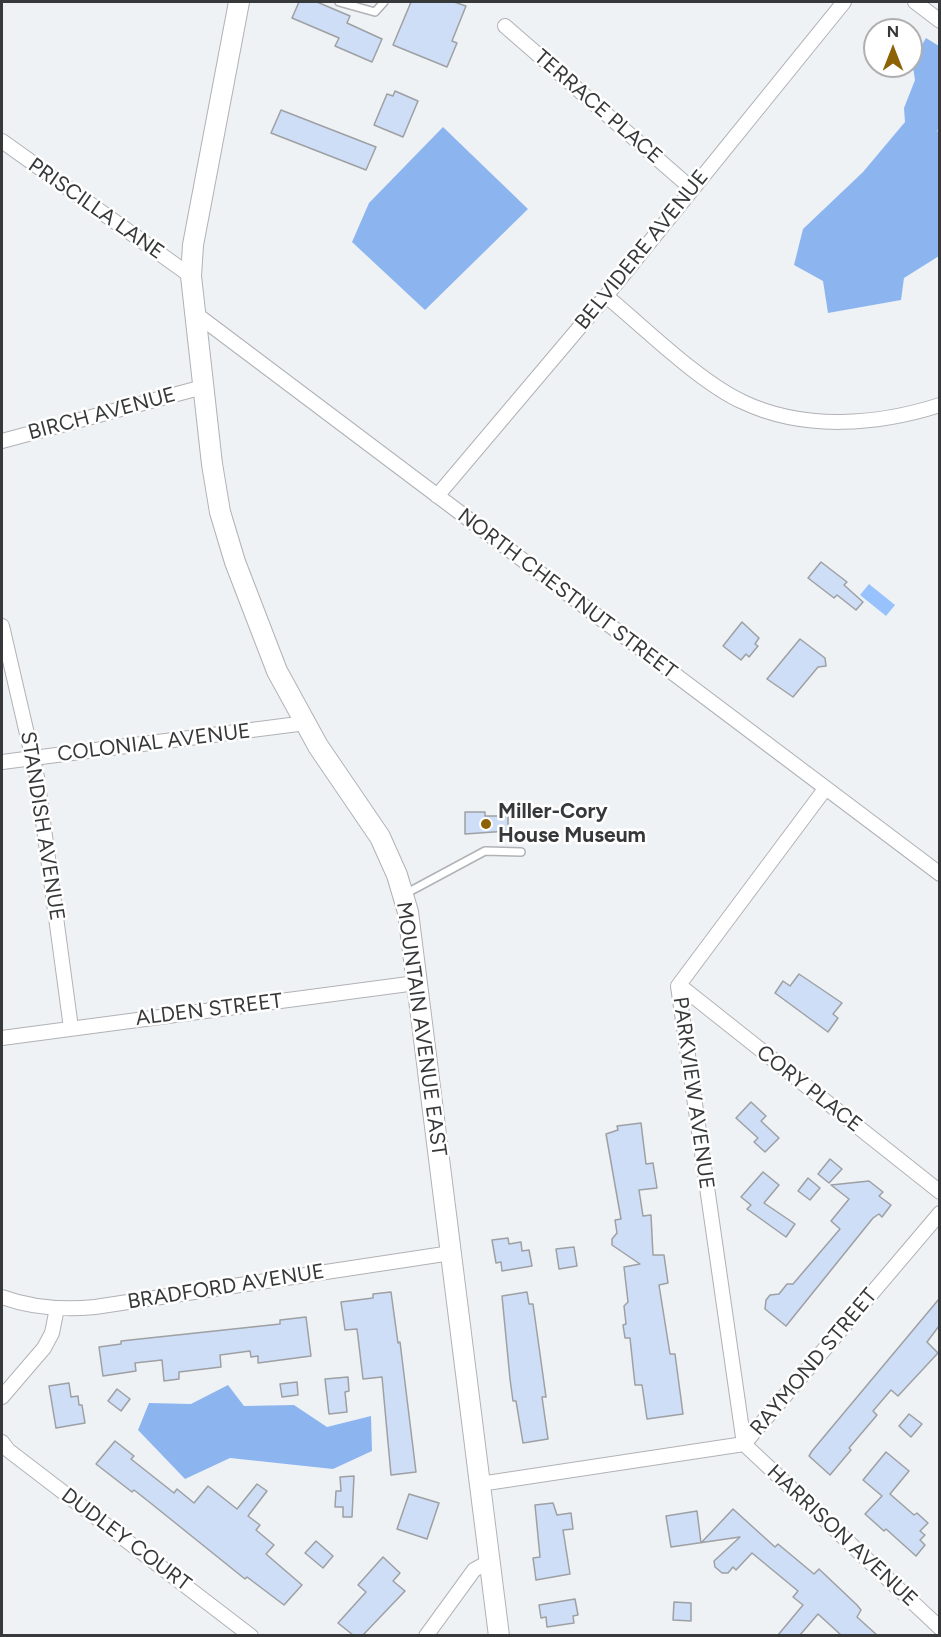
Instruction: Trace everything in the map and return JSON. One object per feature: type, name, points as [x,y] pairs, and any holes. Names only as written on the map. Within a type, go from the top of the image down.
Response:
[{"type":"street","name":"MOUNTAIN AVENUE EAST","points":[[239,2],[193,245],[191,276],[220,512],[235,562],[277,670],[306,723],[380,837],[408,912],[499,1635]]},
{"type":"street","name":"BELVIDERE AVENUE","points":[[437,496],[606,296],[691,188],[844,2]]},
{"type":"street","points":[[915,2],[939,21]]},
{"type":"street","name":"TERRACE PLACE","points":[[505,26],[691,188]]},
{"type":"street","name":"PRISCILLA LANE","points":[[2,141],[191,276]]},
{"type":"street","points":[[606,296],[700,374],[742,402],[774,413],[824,421],[869,421],[911,414],[939,405]]},
{"type":"street","name":"NORTH CHESTNUT STREET","points":[[196,314],[939,874]]},
{"type":"street","name":"BIRCH AVENUE","points":[[2,441],[203,387]]},
{"type":"street","name":"STANDISH AVENUE","points":[[2,626],[33,758],[71,1028]]},
{"type":"street","name":"COLONIAL AVENUE","points":[[2,762],[306,723]]},
{"type":"street","name":"PARKVIEW AVENUE","points":[[744,1444],[679,985],[825,789]]},
{"type":"street","name":"ALDEN STREET","points":[[2,1038],[416,983]]},
{"type":"street","name":"CORY PLACE","points":[[679,985],[939,1192]]},
{"type":"street","name":"RAYMOND STREET","points":[[480,1484],[744,1444],[939,1213]]},
{"type":"street","name":"BRADFORD AVENUE","points":[[2,1297],[30,1305],[57,1308],[95,1307],[451,1254]]},
{"type":"street","points":[[2,1397],[44,1348],[52,1333],[57,1308]]},
{"type":"street","name":"DUDLEY COURT","points":[[2,1442],[8,1450],[251,1635]]},
{"type":"street","name":"HARRISON AVENUE","points":[[744,1444],[935,1627]]},
{"type":"street","points":[[426,1635],[474,1570],[490,1561]]},
{"type":"lane","points":[[339,2],[375,12],[384,2]]},
{"type":"lane","points":[[403,895],[485,851],[521,852]]},
{"type":"shaded area","points":[[926,38],[939,46],[940,127],[937,131],[940,133],[939,256],[904,278],[901,300],[828,313],[823,281],[794,265],[803,229],[863,172],[905,122],[904,108],[915,78],[923,78],[923,43]]},
{"type":"shaded area","points":[[443,127],[528,209],[425,310],[352,242],[369,203]]},
{"type":"shaded area","points":[[869,584],[895,605],[886,616],[860,595]]},
{"type":"shaded area","points":[[228,1385],[244,1406],[294,1405],[327,1427],[371,1416],[372,1451],[333,1469],[230,1458],[185,1479],[138,1430],[149,1403],[191,1404]]},
{"type":"building","points":[[299,2],[317,2],[350,16],[347,23],[382,39],[372,62],[335,46],[339,38],[292,18]]},
{"type":"building","points":[[411,2],[454,2],[466,6],[452,41],[457,43],[447,67],[393,45]]},
{"type":"building","points":[[395,91],[418,101],[403,137],[374,125],[387,94],[393,96]]},
{"type":"building","points":[[281,110],[376,147],[366,170],[271,133]]},
{"type":"building","points":[[821,562],[847,582],[844,585],[863,602],[856,610],[837,595],[834,598],[808,578]]},
{"type":"building","points":[[742,622],[759,638],[755,644],[758,646],[749,657],[746,654],[741,660],[723,646]]},
{"type":"building","points":[[800,639],[825,658],[826,666],[818,667],[793,697],[767,679]]},
{"type":"building","name":"Miller-Cory House Museum","points":[[465,812],[485,812],[485,816],[508,816],[508,831],[465,834]]},
{"type":"building","points":[[799,974],[842,1003],[833,1014],[838,1018],[828,1032],[775,993],[783,981],[790,986]]},
{"type":"building","points":[[751,1102],[766,1116],[761,1121],[779,1138],[765,1152],[754,1142],[758,1138],[736,1118]]},
{"type":"building","points":[[641,1123],[646,1164],[653,1163],[657,1188],[639,1190],[643,1216],[651,1215],[653,1255],[664,1255],[668,1283],[659,1285],[670,1354],[675,1354],[683,1414],[647,1419],[642,1385],[635,1385],[630,1338],[625,1338],[623,1325],[626,1324],[624,1306],[628,1302],[624,1267],[640,1264],[612,1245],[612,1239],[617,1233],[615,1220],[621,1219],[606,1134],[618,1130],[617,1126]]},
{"type":"building","points":[[830,1159],[842,1169],[829,1183],[818,1174]]},
{"type":"building","points":[[763,1172],[779,1185],[764,1203],[795,1224],[786,1237],[747,1209],[751,1205],[741,1197]]},
{"type":"building","points":[[808,1178],[820,1188],[810,1200],[798,1191]]},
{"type":"building","points":[[869,1181],[883,1192],[879,1196],[891,1205],[882,1217],[879,1214],[873,1218],[786,1326],[765,1309],[766,1300],[770,1295],[779,1294],[787,1284],[793,1284],[840,1229],[831,1221],[849,1199],[831,1185]]},
{"type":"building","points":[[508,1238],[509,1244],[521,1242],[522,1251],[529,1250],[532,1266],[502,1271],[501,1262],[496,1263],[492,1240]]},
{"type":"building","points":[[574,1247],[577,1266],[559,1269],[556,1249]]},
{"type":"building","points":[[391,1292],[398,1343],[400,1342],[416,1472],[391,1475],[382,1377],[363,1379],[357,1329],[345,1330],[341,1302],[373,1298],[373,1294]]},
{"type":"building","points":[[527,1292],[529,1304],[533,1304],[546,1397],[542,1397],[548,1439],[523,1443],[516,1401],[513,1401],[502,1296]]},
{"type":"building","points":[[939,1299],[939,1326],[927,1342],[938,1353],[898,1396],[891,1390],[873,1411],[877,1415],[830,1475],[809,1456],[812,1451]]},
{"type":"building","points":[[306,1317],[311,1356],[258,1363],[258,1356],[251,1357],[250,1351],[220,1355],[221,1367],[179,1372],[179,1379],[164,1381],[162,1360],[135,1363],[136,1371],[103,1376],[99,1347],[121,1344],[121,1341],[280,1324],[280,1320]]},
{"type":"building","points":[[348,1377],[349,1391],[345,1392],[347,1412],[329,1414],[325,1379]]},
{"type":"building","points":[[297,1382],[298,1395],[282,1397],[280,1384]]},
{"type":"building","points":[[69,1383],[71,1397],[78,1396],[79,1405],[82,1405],[85,1423],[56,1428],[49,1386]]},
{"type":"building","points":[[117,1389],[130,1399],[121,1411],[108,1401]]},
{"type":"building","points":[[909,1414],[922,1424],[911,1437],[899,1426]]},
{"type":"building","points":[[115,1441],[134,1456],[131,1459],[174,1493],[177,1489],[194,1503],[208,1486],[237,1509],[257,1484],[267,1491],[248,1516],[260,1525],[256,1530],[274,1545],[266,1554],[302,1585],[284,1605],[247,1577],[245,1579],[134,1490],[132,1492],[96,1464]]},
{"type":"building","points":[[886,1452],[909,1471],[890,1494],[914,1515],[917,1513],[928,1523],[920,1531],[925,1535],[920,1540],[925,1545],[916,1556],[865,1514],[882,1496],[863,1480]]},
{"type":"building","points":[[354,1476],[352,1517],[343,1517],[343,1507],[335,1507],[336,1491],[341,1491],[340,1477]]},
{"type":"building","points":[[409,1494],[439,1503],[427,1539],[397,1529]]},
{"type":"building","points":[[553,1503],[557,1515],[571,1513],[573,1529],[563,1530],[570,1574],[536,1580],[533,1558],[540,1557],[535,1505]]},
{"type":"building","points":[[733,1509],[775,1547],[778,1544],[814,1574],[819,1569],[857,1605],[861,1610],[857,1617],[877,1635],[841,1635],[818,1614],[800,1635],[778,1635],[803,1605],[793,1597],[798,1591],[752,1553],[736,1570],[733,1567],[728,1573],[722,1573],[715,1567],[714,1561],[740,1537],[701,1543]]},
{"type":"building","points":[[697,1511],[701,1543],[671,1547],[666,1516]]},
{"type":"building","points":[[316,1541],[333,1556],[323,1568],[305,1553]]},
{"type":"building","points":[[383,1557],[400,1573],[393,1581],[405,1591],[363,1635],[353,1635],[338,1623],[366,1592],[358,1585]]},
{"type":"building","points":[[575,1599],[578,1615],[573,1616],[574,1623],[547,1627],[546,1617],[541,1618],[539,1605]]},
{"type":"building","points":[[674,1602],[691,1603],[691,1621],[673,1620]]},
{"type":"place","name":"Miller-Cory House Museum","points":[[486,824]]}]
